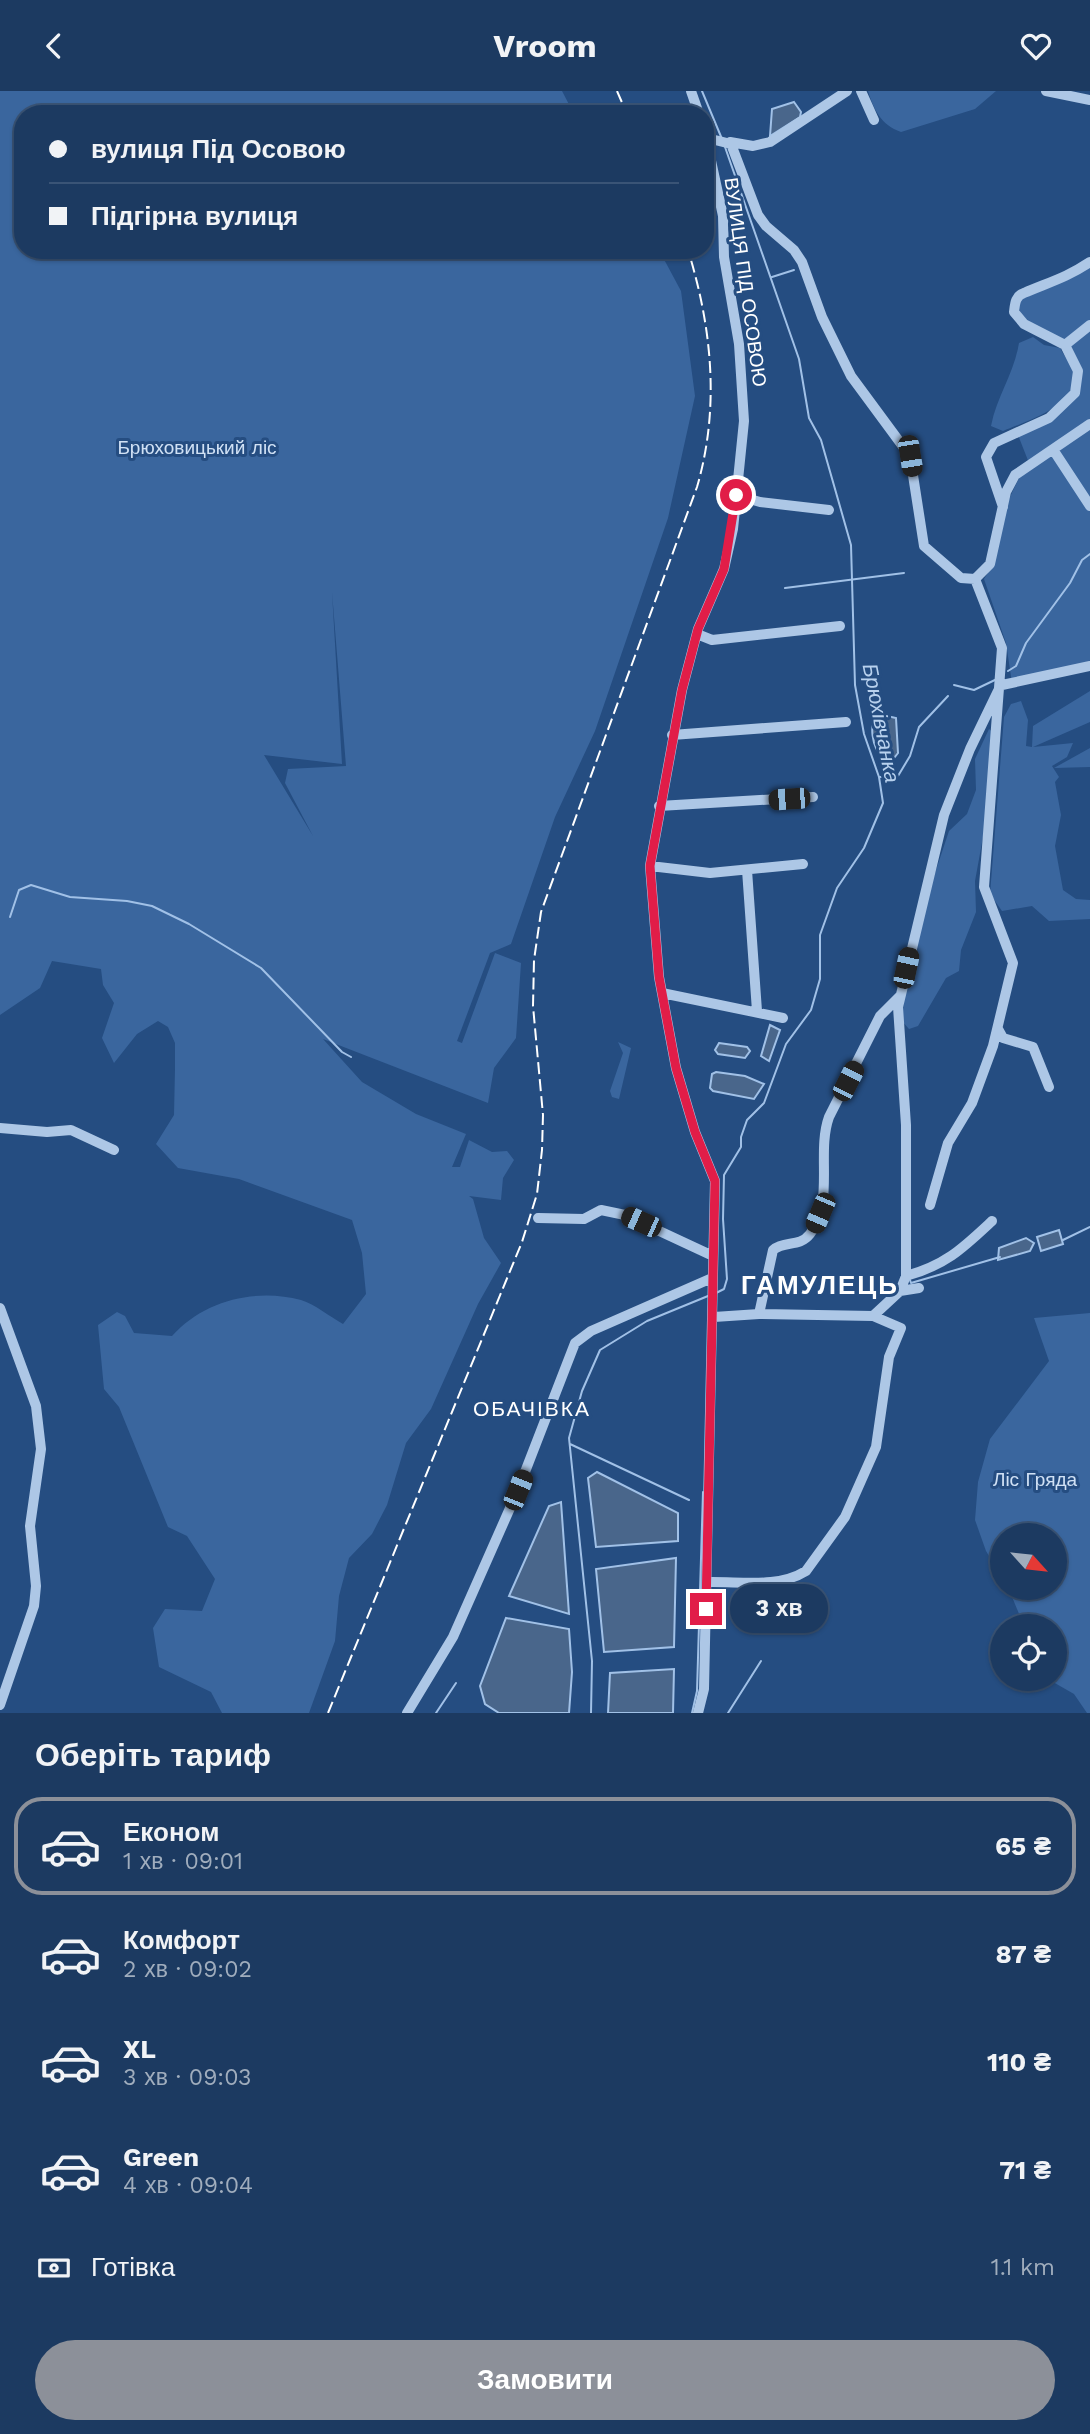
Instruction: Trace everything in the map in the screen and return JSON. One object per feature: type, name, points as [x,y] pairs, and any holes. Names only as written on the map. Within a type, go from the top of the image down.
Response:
[{"type":"street","points":[[717,139],[753,146],[770,142],[847,91]]},
{"type":"street","points":[[861,91],[873,120]]},
{"type":"street","points":[[1046,91],[1090,100]]},
{"type":"street","points":[[717,139],[758,215],[766,226],[794,250],[802,262],[822,317],[851,376],[910,456],[924,546],[961,578],[975,579],[990,564],[1003,507],[1015,475],[1090,424]]},
{"type":"street","name":"ВУЛИЦЯ ПІД ОСОВОЮ","points":[[698,1713],[704,1689],[715,1181],[679,1080],[662,993],[650,866],[672,735],[697,634],[724,569],[736,495],[744,391],[740,344],[724,257],[717,139]]},
{"type":"street","points":[[1003,507],[986,457],[994,443],[1049,418],[1075,393],[1078,371],[1065,345],[1024,324],[1014,312],[1015,301],[1023,293],[1070,275],[1090,262]]},
{"type":"street","points":[[1065,345],[1090,325]]},
{"type":"street","points":[[1054,451],[1089,501]]},
{"type":"street","points":[[736,495],[760,502],[830,510]]},
{"type":"street","points":[[930,1205],[948,1143],[972,1103],[999,1029],[1013,963],[984,887],[1002,685],[1002,648],[975,579]]},
{"type":"street","points":[[697,634],[712,640],[840,626]]},
{"type":"street","points":[[1002,685],[1090,666]]},
{"type":"street","points":[[873,1317],[900,1291],[906,1276],[906,1125],[898,1042],[900,996],[944,815],[970,749],[1002,685]]},
{"type":"street","points":[[672,735],[846,722]]},
{"type":"street","points":[[659,806],[813,797]]},
{"type":"street","points":[[650,866],[710,873],[803,864]]},
{"type":"street","points":[[747,870],[757,1011]]},
{"type":"street","points":[[662,993],[783,1018]]},
{"type":"street","points":[[759,1314],[773,1250],[782,1245],[799,1244],[811,1233],[820,1213],[824,1131],[829,1117],[880,1016],[900,996]]},
{"type":"street","points":[[999,1029],[1003,1038],[1033,1047],[1049,1087]]},
{"type":"street","points":[[0,1128],[47,1132],[71,1130],[114,1150]]},
{"type":"street","points":[[538,1218],[584,1219],[601,1210],[625,1215],[713,1256]]},
{"type":"street","points":[[906,1276],[948,1260],[992,1221]]},
{"type":"street","points":[[407,1713],[447,1647],[518,1490],[575,1343],[590,1331],[713,1282]]},
{"type":"street","points":[[900,1291],[919,1288]]},
{"type":"street","points":[[0,1705],[34,1606],[36,1586],[30,1526],[41,1449],[36,1406],[1,1314]]},
{"type":"street","points":[[707,1582],[767,1583],[798,1576],[806,1571],[845,1517],[876,1447],[890,1357],[901,1328],[873,1317],[759,1314],[714,1317]]},
{"type":"green space","name":"Брюховицький ліс","points":[[0,91],[562,91],[569,105],[14,105],[14,259],[664,259],[681,291],[695,396],[668,518],[595,731],[555,817],[511,944],[490,953],[457,1041],[462,1043],[495,953],[521,963],[516,1038],[494,1068],[488,1103],[323,1039],[362,1082],[416,1114],[466,1134],[452,1167],[460,1167],[469,1140],[492,1152],[507,1151],[514,1160],[503,1178],[501,1200],[469,1196],[473,1199],[484,1238],[501,1263],[478,1304],[431,1409],[406,1443],[387,1505],[372,1534],[349,1558],[339,1596],[335,1641],[309,1713],[222,1713],[211,1692],[159,1667],[153,1628],[165,1609],[202,1611],[215,1579],[187,1536],[168,1527],[119,1407],[104,1389],[98,1325],[117,1312],[125,1316],[134,1333],[172,1336],[199,1314],[215,1306],[232,1300],[266,1295],[301,1300],[343,1324],[366,1294],[362,1253],[352,1220],[239,1179],[178,1168],[156,1144],[174,1115],[175,1043],[168,1027],[158,1021],[137,1034],[114,1063],[102,1038],[114,1003],[103,985],[101,969],[52,961],[40,988],[0,1015]],"holes":[[[332,592],[346,766],[288,769],[285,783],[313,836],[264,755],[342,764]]]},
{"type":"green space","points":[[868,91],[996,91],[975,109],[901,132],[879,116]]},
{"type":"green space","points":[[1090,265],[1090,661],[1012,683],[1006,643],[984,579],[994,558],[1009,499],[1029,463],[1018,435],[1077,393],[1069,345],[1024,322],[1016,301]]},
{"type":"green space","points":[[1033,337],[1044,345],[1060,348],[1072,368],[1074,381],[1070,392],[1051,409],[1003,431],[991,426],[997,405],[1019,343]]},
{"type":"green space","points":[[1090,691],[1090,722],[1033,747],[1073,743],[1067,757],[1052,766],[1059,777],[1055,782],[1061,815],[1055,846],[1063,890],[1076,899],[1090,900],[1090,919],[1049,921],[1032,906],[1002,911],[990,894],[1004,717],[1011,704],[1021,701],[1028,720],[1026,746],[1032,747],[1033,726]]},
{"type":"green space","points":[[989,729],[994,733],[987,815],[975,881],[976,912],[961,950],[959,971],[946,978],[918,1026],[909,1029],[902,1021],[904,999],[932,882],[949,831],[967,814],[976,790],[975,759]]},
{"type":"green space","points":[[1090,748],[1090,767],[1054,768]]},
{"type":"green space","points":[[618,1042],[631,1048],[619,1099],[612,1097],[610,1091],[623,1053]]},
{"type":"green space","name":"Ліс Гряда","points":[[1090,1313],[1090,1713],[1087,1713],[1074,1694],[1067,1690],[1067,1614],[1019,1614],[1013,1600],[1068,1599],[1068,1523],[990,1523],[990,1558],[975,1520],[978,1482],[990,1439],[1049,1361],[1034,1318]]},
{"type":"water","points":[[794,102],[801,112],[800,117],[770,136],[772,109]]},
{"type":"water","points":[[878,714],[896,718],[898,753],[894,758],[883,757],[876,748],[872,730]]},
{"type":"water","points":[[770,1025],[780,1030],[769,1061],[761,1056]]},
{"type":"water","points":[[719,1043],[747,1047],[750,1051],[745,1058],[718,1054],[715,1050]]},
{"type":"water","points":[[716,1072],[745,1076],[764,1084],[754,1099],[713,1091],[710,1088],[712,1074]]},
{"type":"water","points":[[1059,1230],[1063,1244],[1041,1251],[1037,1237]]},
{"type":"water","points":[[1026,1238],[1034,1243],[1030,1251],[998,1260],[999,1248]]},
{"type":"water","points":[[597,1472],[678,1513],[678,1541],[596,1547],[588,1478]]},
{"type":"water","points":[[561,1502],[569,1614],[509,1596],[549,1506]]},
{"type":"water","points":[[676,1558],[674,1647],[604,1652],[596,1569]]},
{"type":"water","points":[[506,1618],[569,1629],[572,1672],[569,1713],[499,1713],[485,1704],[480,1686]]},
{"type":"water","points":[[674,1669],[673,1713],[608,1713],[610,1673]]},
{"type":"waterway","name":"Брюхівчанка","points":[[702,91],[708,105]]},
{"type":"waterway","name":"Брюхівчанка","points":[[714,120],[722,139]]},
{"type":"waterway","name":"Брюхівчанка","points":[[716,1293],[724,1289],[727,1279],[723,1219],[724,1175],[741,1147],[741,1137],[747,1120],[764,1103],[786,1044],[811,1010],[820,979],[820,935],[837,888],[864,848],[883,803],[879,777],[864,734],[855,685],[851,545],[821,440],[809,418],[799,359],[725,147]]},
{"type":"waterway","points":[[772,277],[794,270]]},
{"type":"waterway","points":[[1008,671],[1016,666],[1026,643],[1070,583],[1082,560],[1090,554]]},
{"type":"waterway","points":[[785,588],[904,573]]},
{"type":"waterway","points":[[954,685],[974,690],[997,679]]},
{"type":"waterway","points":[[880,777],[898,776],[910,756],[919,727],[948,696]]},
{"type":"waterway","points":[[10,917],[19,890],[31,885],[70,897],[127,901],[152,906],[189,924],[261,968],[342,1052],[351,1057]]},
{"type":"waterway","points":[[1063,1240],[1090,1227]]},
{"type":"waterway","points":[[910,1280],[911,1283],[1000,1257]]},
{"type":"waterway","points":[[591,1713],[592,1661],[569,1438],[582,1391],[600,1350],[647,1321],[708,1296]]},
{"type":"waterway","points":[[570,1444],[689,1500]]},
{"type":"waterway","points":[[692,1713],[697,1691],[703,1492]]},
{"type":"waterway","points":[[728,1713],[761,1661]]},
{"type":"waterway","points":[[436,1713],[456,1683]]},
{"type":"railway","points":[[617,91],[623,105]]},
{"type":"railway","points":[[328,1713],[522,1242],[537,1194],[543,1115],[533,1006],[534,960],[541,912],[697,487],[709,428],[711,398],[707,338],[690,259]]},
{"type":"district","name":"ГАМУЛЕЦЬ","points":[[820,1285]]},
{"type":"district","name":"ОБАЧІВКА","points":[[532,1409]]},
{"type":"route","points":[[706,1609],[715,1181],[695,1132],[676,1068],[659,977],[650,866],[682,690],[698,629],[724,569],[733,529],[736,495]]}]
